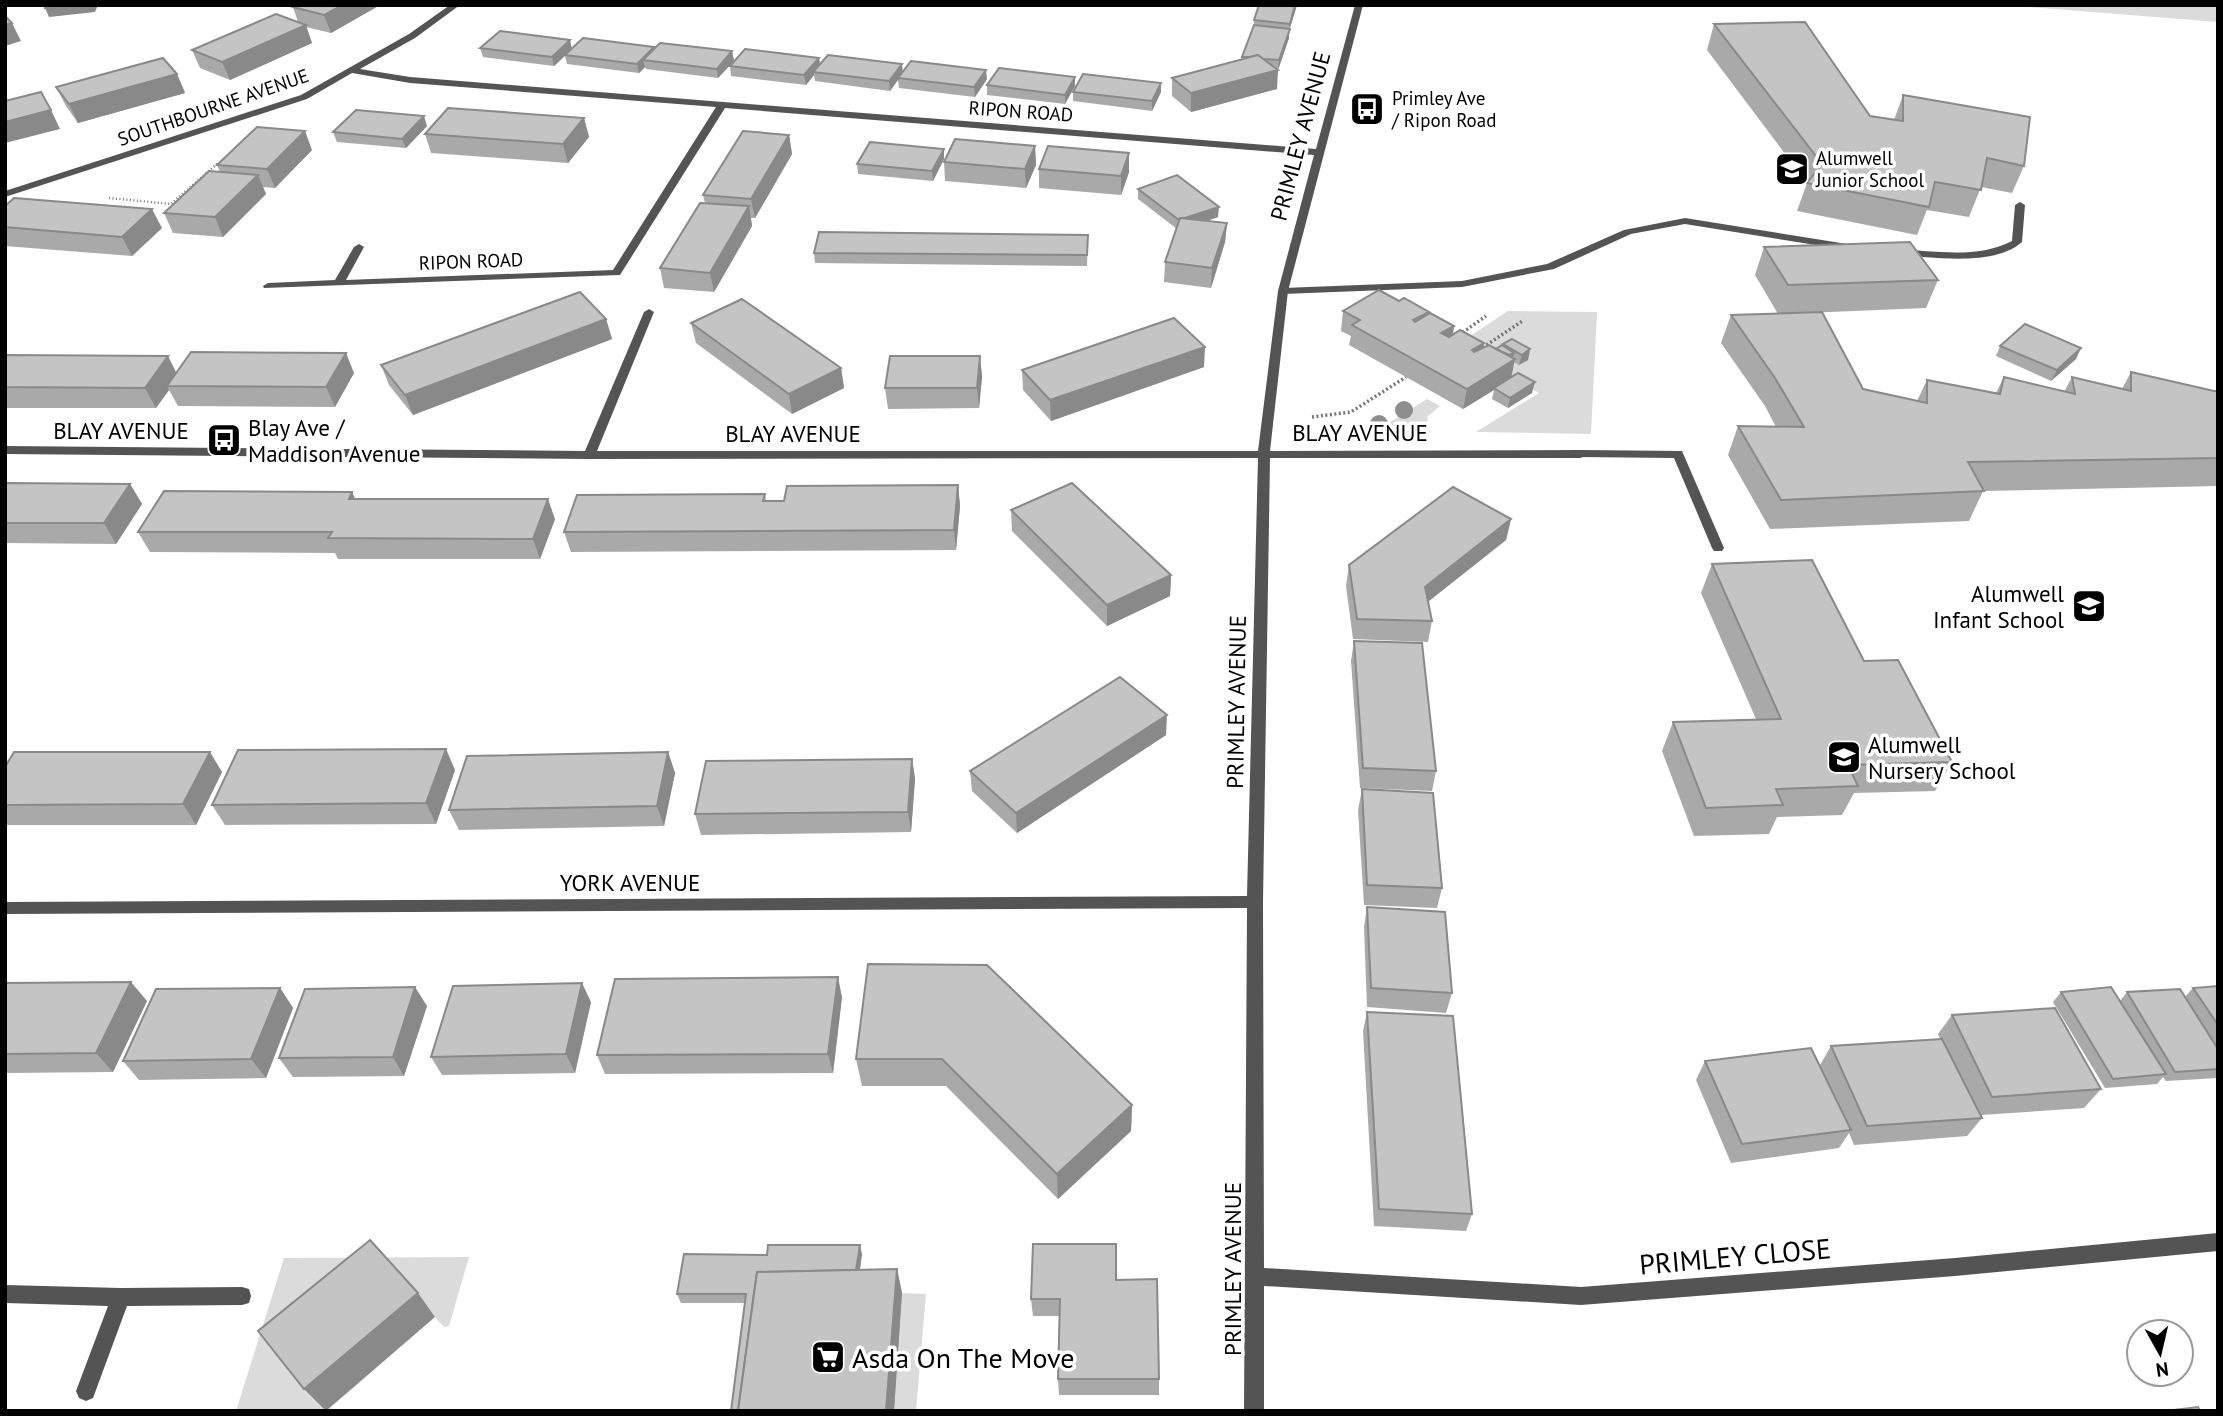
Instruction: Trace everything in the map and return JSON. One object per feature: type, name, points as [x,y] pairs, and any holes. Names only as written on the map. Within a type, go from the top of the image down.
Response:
[{"type":"street","name":"SOUTHBOURNE AVENUE","points":[[5,194],[304,97],[354,71],[456,5]]},
{"type":"street","name":"PRIMLEY AVENUE","points":[[1254,1411],[1255,902],[1264,453],[1283,291],[1359,5]]},
{"type":"street","name":"RIPON ROAD","points":[[354,71],[410,80],[1318,152]]},
{"type":"street","name":"RIPON ROAD","points":[[268,286],[616,273],[722,106]]},
{"type":"street","points":[[1880,251],[1983,254],[2006,250],[2017,242],[2020,205]]},
{"type":"street","points":[[1283,291],[1462,284],[1550,267],[1628,232],[1685,221],[1855,248]]},
{"type":"street","points":[[339,283],[359,247]]},
{"type":"street","points":[[589,455],[649,312]]},
{"type":"street","name":"BLAY AVENUE","points":[[5,450],[589,455],[1678,454],[1718,548]]},
{"type":"street","name":"YORK AVENUE","points":[[5,908],[1255,902]]},
{"type":"street","name":"PRIMLEY CLOSE","points":[[1256,1277],[1581,1296],[1955,1267],[2218,1242]]},
{"type":"street","points":[[5,1294],[242,1296]]},
{"type":"street","points":[[86,1391],[121,1297]]},
{"type":"path","points":[[1459,335],[1490,314]]},
{"type":"path","points":[[1471,355],[1524,320]]},
{"type":"path","points":[[1351,412],[1406,377]]},
{"type":"shaded area","points":[[2004,5],[2218,5],[2218,22]]},
{"type":"shaded area","points":[[1508,311],[1597,312],[1591,434],[1476,432],[1539,393],[1455,346]]},
{"type":"shaded area","points":[[1427,399],[1440,406],[1427,417],[1430,432],[1384,432],[1379,429]]},
{"type":"shaded area","points":[[469,1257],[449,1326],[444,1327],[388,1265],[326,1411],[236,1411],[284,1258]]},
{"type":"shaded area","points":[[902,1293],[926,1294],[916,1411],[894,1411]]},
{"type":"building","points":[[46,5],[70,5],[45,8]]},
{"type":"building","points":[[342,5],[324,15],[293,7]]},
{"type":"building","points":[[1259,5],[1295,5],[1290,24],[1254,20]]},
{"type":"building","points":[[276,14],[306,25],[222,62],[192,50]]},
{"type":"building","points":[[5,16],[12,23],[5,25]]},
{"type":"building","points":[[1805,22],[1870,116],[1903,121],[1903,95],[2030,117],[2024,166],[1987,158],[1981,190],[1935,182],[1929,207],[1807,183],[1822,164],[1714,24]]},
{"type":"building","points":[[1254,25],[1290,29],[1279,60],[1262,59],[1258,55],[1242,57]]},
{"type":"building","points":[[500,31],[570,40],[552,57],[480,48]]},
{"type":"building","points":[[583,38],[654,47],[637,64],[565,55]]},
{"type":"building","points":[[660,43],[732,51],[717,69],[643,60]]},
{"type":"building","points":[[745,49],[819,58],[804,75],[730,66]]},
{"type":"building","points":[[828,55],[902,64],[889,81],[813,72]]},
{"type":"building","points":[[1258,55],[1278,70],[1191,93],[1172,78]]},
{"type":"building","points":[[163,58],[177,74],[69,104],[56,87]]},
{"type":"building","points":[[911,61],[986,70],[974,87],[898,78]]},
{"type":"building","points":[[999,68],[1075,77],[1065,95],[987,85]]},
{"type":"building","points":[[1083,74],[1161,83],[1152,101],[1073,92]]},
{"type":"building","points":[[41,92],[51,110],[5,122],[5,101]]},
{"type":"building","points":[[448,108],[584,118],[563,144],[425,134]]},
{"type":"building","points":[[356,110],[424,116],[402,139],[333,132]]},
{"type":"building","points":[[257,127],[305,131],[267,169],[217,165]]},
{"type":"building","points":[[743,131],[789,135],[751,199],[703,195]]},
{"type":"building","points":[[955,139],[1035,146],[1025,169],[944,162]]},
{"type":"building","points":[[870,142],[944,149],[932,171],[857,164]]},
{"type":"building","points":[[1048,146],[1129,153],[1121,176],[1039,169]]},
{"type":"building","points":[[209,171],[258,175],[215,217],[164,213]]},
{"type":"building","points":[[1177,175],[1219,207],[1179,220],[1138,189]]},
{"type":"building","points":[[14,198],[152,209],[122,237],[5,227],[5,206]]},
{"type":"building","points":[[700,203],[749,206],[710,273],[660,268]]},
{"type":"building","points":[[1180,218],[1227,223],[1212,268],[1165,262]]},
{"type":"building","points":[[819,232],[1088,235],[1087,255],[814,253]]},
{"type":"building","points":[[1910,242],[1938,280],[1788,285],[1764,247]]},
{"type":"building","points":[[1379,290],[1399,301],[1404,298],[1429,312],[1413,320],[1415,322],[1430,313],[1454,326],[1441,333],[1449,337],[1460,330],[1484,343],[1472,350],[1474,352],[1489,345],[1515,359],[1467,389],[1352,325],[1360,320],[1343,311]]},
{"type":"building","points":[[580,292],[606,319],[405,395],[381,365]]},
{"type":"building","points":[[742,299],[841,368],[789,394],[691,323]]},
{"type":"building","points":[[1822,312],[1863,389],[1927,403],[1927,380],[2000,394],[2004,377],[2075,394],[2072,377],[2131,391],[2131,372],[2218,391],[2218,458],[1968,462],[1984,491],[1781,500],[1738,426],[1804,427],[1775,378],[1731,315]]},
{"type":"building","points":[[1174,318],[1205,347],[1050,400],[1022,370]]},
{"type":"building","points":[[2025,324],[2081,348],[2057,370],[2000,346]]},
{"type":"building","points":[[1512,339],[1530,349],[1522,355],[1503,344]]},
{"type":"building","points":[[1502,345],[1514,353],[1509,355],[1496,349]]},
{"type":"building","points":[[191,352],[346,353],[326,387],[167,386]]},
{"type":"building","points":[[5,355],[168,356],[145,388],[5,387]]},
{"type":"building","points":[[890,356],[980,356],[977,388],[885,388]]},
{"type":"building","points":[[1518,373],[1535,382],[1510,398],[1494,388]]},
{"type":"building","points":[[5,483],[130,484],[104,523],[5,523]]},
{"type":"building","points":[[1072,483],[1171,575],[1107,605],[1011,510]]},
{"type":"building","points":[[958,485],[954,530],[564,532],[577,495],[765,494],[763,501],[784,501],[787,486]]},
{"type":"building","points":[[1453,487],[1511,519],[1425,587],[1432,621],[1357,619],[1349,565]]},
{"type":"building","points":[[164,491],[352,492],[349,499],[548,499],[533,539],[328,538],[332,532],[138,532]]},
{"type":"building","points":[[1812,560],[1864,661],[1898,660],[1952,762],[1848,765],[1858,786],[1776,789],[1783,805],[1706,808],[1673,722],[1781,719],[1712,564]]},
{"type":"building","points":[[1354,641],[1422,643],[1436,771],[1363,768]]},
{"type":"building","points":[[1120,677],[1167,715],[1016,813],[970,771]]},
{"type":"building","points":[[446,749],[426,803],[212,805],[238,750]]},
{"type":"building","points":[[14,752],[210,752],[183,804],[5,805],[5,767]]},
{"type":"building","points":[[668,752],[657,806],[449,810],[467,756]]},
{"type":"building","points":[[912,759],[908,812],[695,814],[706,761]]},
{"type":"building","points":[[1362,789],[1433,793],[1442,888],[1367,885]]},
{"type":"building","points":[[1367,907],[1445,912],[1452,993],[1371,988]]},
{"type":"building","points":[[868,964],[987,965],[1132,1105],[1057,1174],[942,1059],[856,1059]]},
{"type":"building","points":[[838,977],[828,1054],[597,1055],[615,979]]},
{"type":"building","points":[[131,982],[96,1053],[5,1054],[5,983]]},
{"type":"building","points":[[582,983],[566,1054],[431,1057],[453,986]]},
{"type":"building","points":[[2218,986],[2218,1025],[2193,988]]},
{"type":"building","points":[[415,987],[393,1057],[279,1058],[305,989]]},
{"type":"building","points":[[2111,987],[2166,1074],[2113,1079],[2061,992]]},
{"type":"building","points":[[280,988],[251,1059],[123,1061],[156,989]]},
{"type":"building","points":[[2180,989],[2218,1049],[2218,1069],[2175,1072],[2127,992]]},
{"type":"building","points":[[2055,1008],[2101,1089],[1992,1097],[1952,1015]]},
{"type":"building","points":[[1367,1012],[1453,1016],[1472,1214],[1379,1209]]},
{"type":"building","points":[[1942,1039],[1982,1118],[1867,1126],[1831,1046]]},
{"type":"building","points":[[1811,1048],[1851,1130],[1742,1144],[1705,1061]]},
{"type":"building","points":[[370,1240],[418,1293],[304,1389],[258,1331]]},
{"type":"building","points":[[1033,1244],[1116,1244],[1116,1280],[1157,1279],[1159,1379],[1058,1379],[1060,1299],[1031,1299]]},
{"type":"building","points":[[768,1245],[860,1245],[856,1270],[757,1272],[738,1411],[731,1411],[746,1294],[677,1294],[684,1254],[767,1255]]},
{"type":"building","name":"Asda On The Move","points":[[897,1269],[886,1411],[738,1411],[757,1272]]},
{"type":"building","points":[[2198,1407],[2200,1411],[2165,1411]]},
{"type":"place","name":"Primley Ave / Ripon Road","points":[[1367,109]]},
{"type":"place","name":"Alumwell Junior School","points":[[1792,169]]},
{"type":"place","name":"Blay Ave / Maddison Avenue","points":[[224,440]]},
{"type":"place","name":"Alumwell Infant School","points":[[2089,606]]},
{"type":"place","name":"Alumwell Nursery School","points":[[1844,757]]},
{"type":"place","name":"Asda On The Move","points":[[828,1357]]}]
